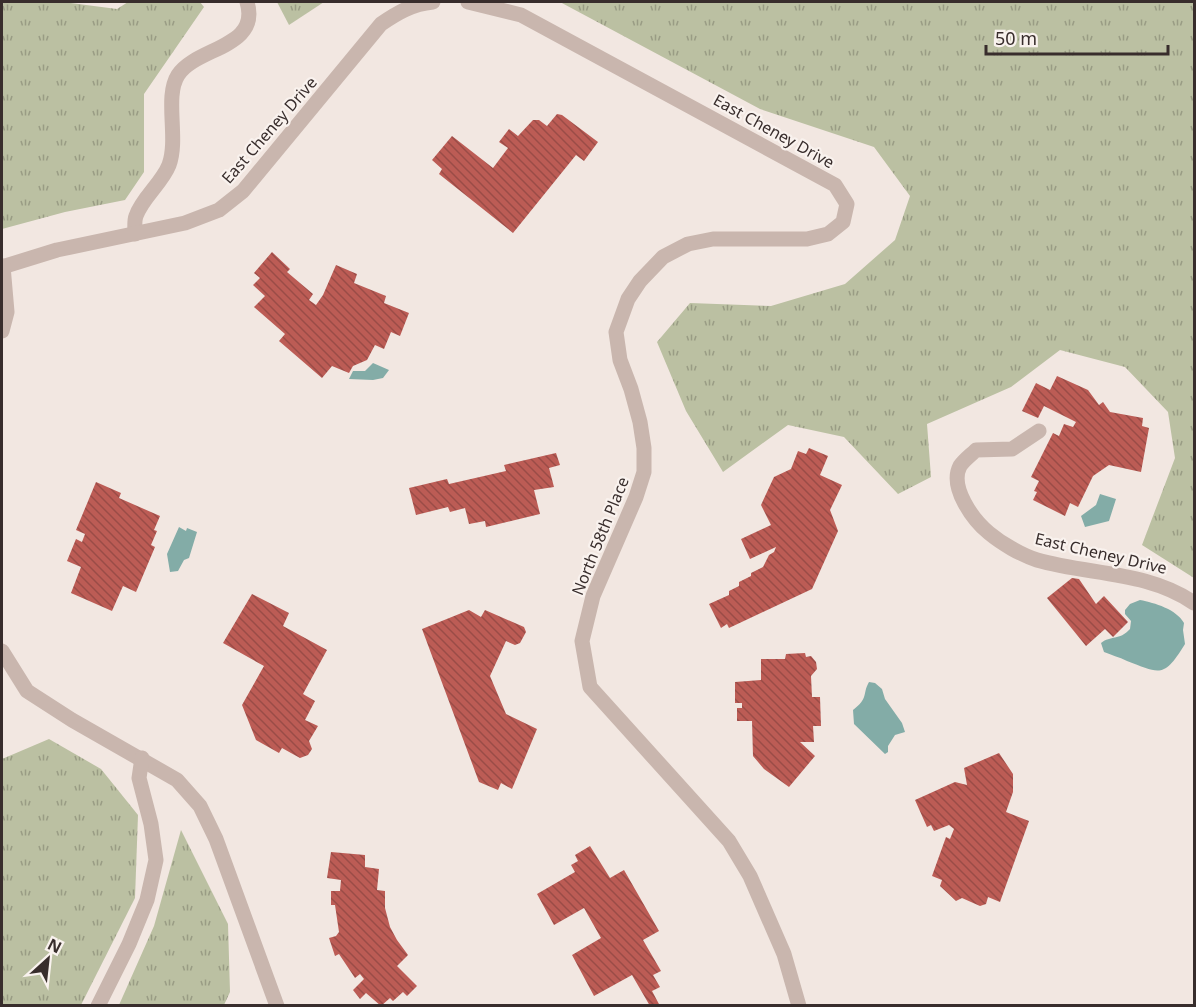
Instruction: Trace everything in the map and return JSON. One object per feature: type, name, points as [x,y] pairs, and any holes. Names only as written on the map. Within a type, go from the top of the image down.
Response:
[{"type":"street","points":[[135,234],[136,215],[168,166],[173,144],[172,91],[178,75],[189,65],[231,42],[244,30],[250,13],[247,2]]},
{"type":"street","name":"East Cheney Drive","points":[[2,266],[57,250],[185,223],[219,210],[243,191],[381,24],[398,12],[420,3],[433,2]]},
{"type":"street","name":"East Cheney Drive","points":[[468,2],[520,15],[836,185]]},
{"type":"street","name":"North 58th Place","points":[[799,1005],[784,954],[750,876],[729,841],[590,687],[582,641],[593,596],[636,497],[644,472],[644,448],[640,423],[620,360],[616,332],[628,299],[640,281],[663,257],[688,244],[713,239],[807,239],[828,234],[843,222],[847,204],[836,185]]},
{"type":"street","points":[[2,266],[7,312],[2,331]]},
{"type":"street","name":"East Cheney Drive","points":[[1039,431],[1012,449],[976,450],[960,467],[957,487],[976,519],[989,533],[1035,560],[1133,578],[1169,588],[1194,603]]},
{"type":"street","points":[[2,651],[27,691],[72,720],[177,780],[200,806],[216,839],[277,1005]]},
{"type":"street","points":[[98,1005],[129,944],[147,900],[156,860],[151,824],[139,778],[142,758]]},
{"type":"green space","points":[[2,2],[63,2],[117,9],[128,2],[200,2],[204,7],[144,94],[144,172],[125,200],[65,212],[2,229]]},
{"type":"green space","points":[[277,2],[324,2],[289,25]]},
{"type":"green space","points":[[560,2],[1194,2],[1194,578],[1142,545],[1175,458],[1168,412],[1125,367],[1060,350],[1011,387],[927,424],[931,477],[898,494],[844,437],[788,425],[723,472],[686,411],[657,342],[690,303],[771,306],[845,284],[895,240],[910,196],[874,147],[760,109]]},
{"type":"green space","points":[[49,739],[101,769],[138,815],[135,898],[81,1005],[2,1005],[2,759]]},
{"type":"green space","points":[[181,830],[228,924],[230,992],[224,1005],[119,1005],[154,926]]},
{"type":"water","points":[[373,363],[389,370],[383,378],[349,379],[353,371],[365,371]]},
{"type":"water","points":[[1100,494],[1116,499],[1109,521],[1085,527],[1081,516],[1096,505]]},
{"type":"water","points":[[179,527],[186,531],[187,528],[197,532],[189,558],[184,560],[178,571],[170,572],[167,554]]},
{"type":"water","points":[[1140,600],[1171,610],[1184,623],[1185,644],[1172,663],[1161,670],[1147,669],[1104,652],[1101,643],[1122,635],[1130,629],[1131,621],[1125,614],[1125,610],[1130,604]]},
{"type":"water","points":[[869,682],[875,683],[882,689],[885,699],[902,723],[905,732],[895,735],[885,754],[854,724],[853,710],[863,699]]},
{"type":"building","points":[[557,114],[562,115],[598,142],[584,161],[576,155],[513,233],[439,174],[442,169],[432,160],[452,136],[493,168],[508,148],[499,142],[509,129],[518,136],[533,120],[539,120],[547,126]]},
{"type":"building","points":[[272,252],[290,269],[287,272],[313,294],[309,300],[316,305],[336,265],[357,274],[354,283],[386,296],[384,303],[409,313],[400,336],[391,332],[384,349],[375,345],[367,360],[353,366],[349,373],[332,366],[322,378],[279,341],[285,334],[254,307],[265,296],[253,285],[260,278],[254,273]]},
{"type":"building","points":[[1057,376],[1088,390],[1099,405],[1103,402],[1110,412],[1143,418],[1142,426],[1149,428],[1141,472],[1109,465],[1093,476],[1078,507],[1070,503],[1065,516],[1033,500],[1039,481],[1031,477],[1053,433],[1059,436],[1064,424],[1073,427],[1076,422],[1044,406],[1038,418],[1022,411],[1036,383],[1050,390]]},
{"type":"building","points":[[809,448],[828,456],[820,475],[842,485],[830,510],[838,531],[812,589],[729,628],[727,624],[721,628],[709,604],[729,595],[729,591],[739,586],[739,582],[763,567],[769,555],[774,552],[776,547],[750,559],[741,539],[771,525],[761,505],[774,477],[791,469],[798,451],[806,454]]},
{"type":"building","points":[[556,453],[560,465],[549,468],[554,487],[534,490],[540,514],[486,527],[485,521],[469,524],[465,508],[450,512],[448,507],[416,515],[409,488],[447,479],[449,484],[506,471],[504,465]]},
{"type":"building","points":[[96,482],[121,493],[119,498],[160,516],[151,545],[155,547],[136,592],[123,586],[112,611],[71,593],[81,567],[67,561],[76,539],[82,542],[85,534],[76,530]]},
{"type":"building","points":[[1072,578],[1079,579],[1096,604],[1104,596],[1128,622],[1113,637],[1105,629],[1086,646],[1047,598]]},
{"type":"building","points":[[252,594],[289,613],[283,626],[327,650],[303,694],[315,701],[305,720],[318,726],[309,741],[312,749],[308,755],[300,758],[282,748],[279,753],[256,740],[242,705],[264,666],[223,643]]},
{"type":"building","points":[[469,610],[481,617],[485,610],[524,627],[526,632],[520,643],[515,645],[506,641],[490,676],[506,714],[537,729],[512,789],[501,783],[498,790],[479,782],[422,629]]},
{"type":"building","points":[[805,653],[806,657],[811,656],[816,662],[817,669],[811,676],[812,697],[820,697],[821,726],[813,726],[814,742],[800,742],[815,756],[789,787],[764,769],[753,756],[752,721],[737,721],[737,708],[742,708],[742,703],[735,703],[735,682],[761,680],[761,659],[785,659],[786,654]]},
{"type":"building","points":[[999,753],[1013,774],[1013,792],[1006,812],[1029,821],[1000,902],[988,897],[986,904],[980,906],[962,898],[956,901],[940,886],[942,880],[932,876],[946,837],[950,839],[954,829],[949,825],[934,831],[931,825],[927,827],[915,800],[955,782],[967,785],[964,768]]},
{"type":"building","points":[[590,846],[610,878],[624,870],[659,931],[643,940],[661,971],[653,975],[660,987],[652,991],[660,1006],[650,1006],[632,975],[594,996],[572,955],[601,938],[584,908],[554,925],[537,894],[575,872],[571,865],[578,861],[575,855]]},
{"type":"building","points":[[331,852],[365,855],[365,867],[379,869],[377,890],[385,891],[385,908],[390,927],[408,955],[397,966],[417,986],[407,996],[403,992],[393,1001],[390,998],[381,1006],[366,993],[360,999],[353,990],[364,979],[360,974],[355,978],[339,954],[335,956],[329,938],[336,936],[339,932],[335,905],[331,905],[331,891],[340,891],[341,880],[327,878]]}]
